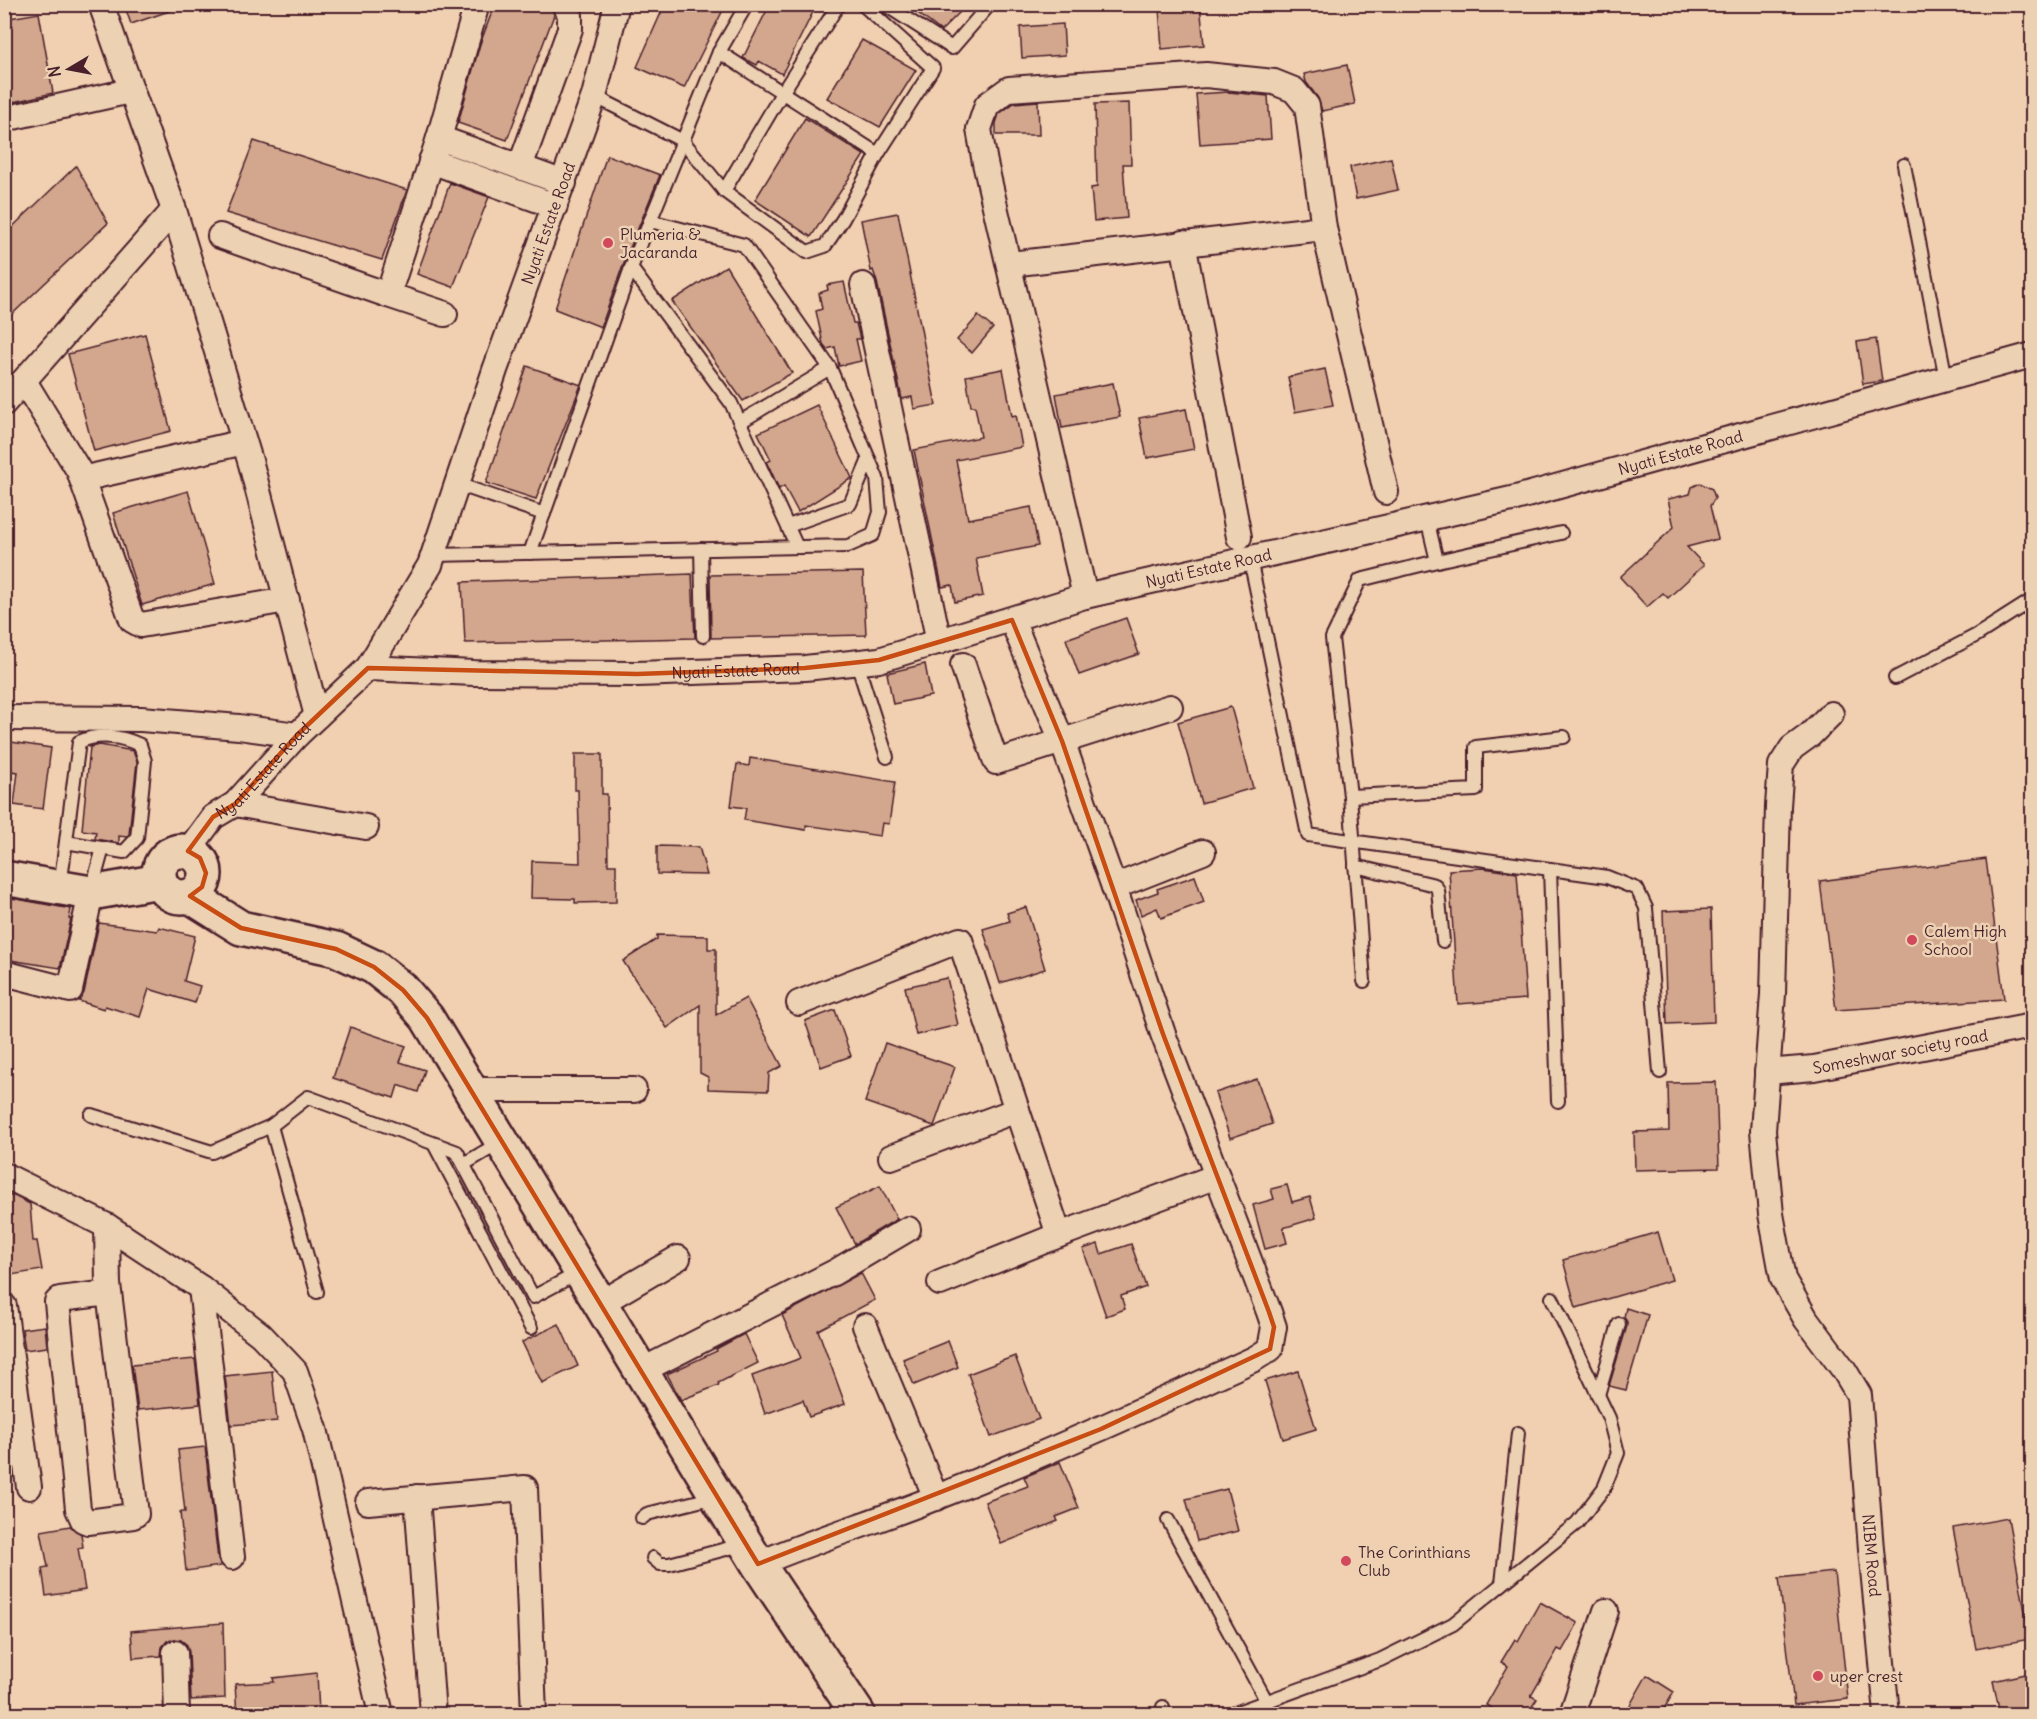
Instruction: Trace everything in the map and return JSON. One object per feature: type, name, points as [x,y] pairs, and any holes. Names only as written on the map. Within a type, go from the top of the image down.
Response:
[{"type":"main road","points":[[190,896],[202,887],[206,873],[200,858],[188,851],[178,850],[164,859],[160,866],[160,881],[164,888],[175,896],[190,896],[241,928],[336,949],[374,967],[403,990],[427,1018],[752,1554],[858,1714]]},
{"type":"main road","points":[[4,878],[76,890],[160,881]]},
{"type":"street","points":[[101,4],[174,210],[244,442],[317,716]]},
{"type":"street","points":[[388,296],[439,138],[477,4]]},
{"type":"street","points":[[520,167],[570,29],[570,15],[565,4]]},
{"type":"street","name":"Nyati Estate Road","points":[[188,851],[213,818],[235,804],[297,735],[368,668],[429,565],[495,370],[594,96],[613,6]]},
{"type":"street","points":[[1085,597],[979,129],[987,105],[1009,89],[1206,75],[1274,82],[1294,90],[1307,106],[1324,228],[1386,492]]},
{"type":"street","points":[[4,119],[130,91]]},
{"type":"street","points":[[439,138],[564,183]]},
{"type":"street","points":[[431,161],[555,206]]},
{"type":"street","points":[[4,403],[174,210]]},
{"type":"street","points":[[1010,264],[1324,228]]},
{"type":"street","points":[[220,236],[445,314]]},
{"type":"street","points":[[1183,243],[1239,537]]},
{"type":"street","points":[[863,285],[939,642]]},
{"type":"street","name":"Nyati Estate Road","points":[[368,668],[474,673],[637,674],[805,668],[879,660],[1085,597],[1516,498],[1653,462],[1832,409],[2032,355]]},
{"type":"street","points":[[24,381],[79,471],[132,620],[141,625],[287,600]]},
{"type":"street","points":[[82,479],[244,442]]},
{"type":"street","points":[[752,1554],[804,1545],[936,1498],[1101,1429],[1254,1359],[1270,1349],[1274,1328],[1162,1034],[1114,887],[1062,741],[1012,620]]},
{"type":"street","points":[[963,665],[996,762],[1170,707]]},
{"type":"street","points":[[1767,1072],[1773,994],[1781,765],[1792,748],[1810,735],[1831,714]]},
{"type":"street","points":[[4,718],[141,720],[239,727],[297,735]]},
{"type":"street","points":[[235,804],[366,827]]},
{"type":"street","points":[[1114,887],[1203,852]]},
{"type":"street","points":[[4,973],[70,990],[76,890]]},
{"type":"street","points":[[799,1003],[960,940],[1059,1235]]},
{"type":"street","name":"Someshwar society road","points":[[1767,1072],[1814,1068],[2032,1026]]},
{"type":"street","name":"NIBM Road","points":[[1767,1072],[1763,1131],[1766,1176],[1783,1279],[1806,1318],[1844,1370],[1859,1395],[1887,1714]]},
{"type":"street","points":[[471,1090],[634,1090]]},
{"type":"street","points":[[891,1157],[1017,1110]]},
{"type":"street","points":[[4,1175],[106,1226],[201,1288],[261,1335],[295,1371],[315,1429],[381,1714]]},
{"type":"street","points":[[940,1283],[1059,1235],[1217,1176]]},
{"type":"street","points":[[106,1226],[109,1293],[136,1514],[88,1522],[83,1520],[78,1509],[57,1302],[60,1299],[109,1293]]},
{"type":"street","points":[[641,1371],[835,1272],[908,1229]]},
{"type":"street","points":[[601,1303],[678,1258]]},
{"type":"street","points":[[201,1288],[232,1557]]},
{"type":"street","points":[[4,1306],[29,1487]]},
{"type":"street","points":[[866,1326],[936,1498]]},
{"type":"street","points":[[368,1502],[525,1488],[534,1714]]},
{"type":"street","points":[[417,1497],[433,1714]]},
{"type":"street","points":[[1572,1714],[1606,1611]]},
{"type":"street","points":[[175,1653],[177,1714]]},
{"type":"lane","points":[[531,553],[631,268],[720,52],[747,4]]},
{"type":"lane","points":[[724,191],[782,93],[839,4]]},
{"type":"lane","points":[[594,96],[683,141],[724,191],[807,252],[825,246],[843,219],[878,154],[933,68],[862,4]]},
{"type":"lane","points":[[885,4],[952,48],[990,4]]},
{"type":"lane","points":[[720,52],[878,154]]},
{"type":"lane","points":[[1904,165],[1946,379]]},
{"type":"lane","points":[[433,555],[849,546],[873,535],[880,512],[878,478],[830,368],[744,245],[650,221]]},
{"type":"lane","points":[[631,268],[731,403],[797,547]]},
{"type":"lane","points":[[740,422],[830,368]]},
{"type":"lane","points":[[788,526],[850,504],[869,459]]},
{"type":"lane","points":[[457,484],[544,514]]},
{"type":"lane","points":[[1427,519],[1437,561]]},
{"type":"lane","points":[[1364,981],[1350,796],[1332,638],[1360,580],[1561,533]]},
{"type":"lane","points":[[701,549],[703,636]]},
{"type":"lane","points":[[1250,560],[1308,835],[1607,876],[1637,889],[1646,908],[1660,1072]]},
{"type":"lane","points":[[1895,678],[1977,635],[2032,600]]},
{"type":"lane","points":[[857,663],[887,757]]},
{"type":"lane","points":[[66,842],[124,852],[137,838],[146,761],[140,746],[126,738],[91,736],[79,742],[66,842],[76,890]]},
{"type":"lane","points":[[1350,796],[1476,790],[1476,747],[1564,737]]},
{"type":"lane","points":[[76,890],[103,848]]},
{"type":"lane","points":[[1355,866],[1435,885],[1438,891],[1443,941]]},
{"type":"lane","points":[[1550,868],[1558,1101]]},
{"type":"lane","points":[[91,1114],[213,1152],[271,1126],[308,1097],[457,1152],[533,1297],[581,1272]]},
{"type":"lane","points":[[271,1126],[317,1292]]},
{"type":"lane","points":[[464,1164],[502,1142]]},
{"type":"lane","points":[[434,1144],[531,1328]]},
{"type":"lane","points":[[1232,1714],[1380,1660],[1453,1624],[1577,1523],[1604,1488],[1618,1453],[1609,1418],[1552,1298]]},
{"type":"lane","points":[[1598,1395],[1619,1324]]},
{"type":"lane","points":[[1502,1584],[1518,1433]]},
{"type":"lane","points":[[642,1518],[647,1514],[717,1497]]},
{"type":"lane","points":[[1168,1520],[1267,1702]]},
{"type":"lane","points":[[653,1558],[660,1563],[669,1564],[752,1554]]},
{"type":"highlighted area","points":[[1012,620],[1062,741],[1163,1034],[1269,1312],[1274,1327],[1270,1349],[1101,1429],[758,1564],[427,1018],[403,990],[374,967],[336,949],[241,928],[190,896],[202,887],[206,873],[200,858],[188,851],[213,817],[235,804],[297,735],[368,668],[637,674],[805,668],[879,660]]},
{"type":"building","points":[[124,4],[180,4],[181,7],[131,24]]},
{"type":"building","points":[[495,4],[551,4],[554,15],[507,140],[458,123],[480,44]]},
{"type":"building","points":[[665,4],[726,4],[684,88],[637,67]]},
{"type":"building","points":[[770,4],[817,4],[782,74],[759,61],[757,65],[743,58]]},
{"type":"building","points":[[906,4],[968,4],[941,31]]},
{"type":"building","points":[[1200,4],[1204,45],[1162,49],[1159,8]]},
{"type":"building","points":[[39,13],[53,93],[4,104],[4,19]]},
{"type":"building","points":[[1063,24],[1065,55],[1022,58],[1020,27]]},
{"type":"building","points":[[862,40],[916,70],[880,127],[827,98]]},
{"type":"building","points":[[1347,65],[1355,104],[1322,111],[1318,98],[1306,82],[1304,74]]},
{"type":"building","points":[[1229,92],[1268,96],[1271,139],[1200,144],[1196,94]]},
{"type":"building","points":[[1038,101],[1039,135],[996,135],[999,114],[1014,103]]},
{"type":"building","points":[[1129,103],[1131,164],[1123,164],[1127,218],[1094,221],[1091,188],[1097,187],[1095,104]]},
{"type":"building","points":[[805,118],[864,155],[811,237],[755,200]]},
{"type":"building","points":[[254,141],[407,190],[382,260],[226,213]]},
{"type":"building","name":"Plumeria & Jacaranda","points":[[607,155],[660,175],[623,265],[601,327],[555,309]]},
{"type":"building","points":[[1391,158],[1398,190],[1356,199],[1350,167]]},
{"type":"building","points":[[76,166],[108,223],[4,322],[4,235]]},
{"type":"building","points":[[450,183],[489,197],[453,287],[417,274]]},
{"type":"building","points":[[898,213],[936,405],[914,409],[912,397],[902,399],[861,220]]},
{"type":"building","points":[[726,266],[792,373],[743,401],[672,301]]},
{"type":"building","points":[[844,282],[853,323],[856,323],[860,339],[856,339],[861,361],[839,366],[835,347],[827,349],[823,344],[816,311],[822,309],[819,293],[828,290],[827,285]]},
{"type":"building","points":[[978,316],[993,328],[972,353],[957,340]]},
{"type":"building","points":[[145,334],[171,431],[94,451],[68,354]]},
{"type":"building","points":[[1876,339],[1882,381],[1863,384],[1857,342]]},
{"type":"building","points":[[527,366],[581,385],[536,499],[486,483]]},
{"type":"building","points":[[1003,369],[1012,416],[1016,415],[1022,447],[956,460],[968,519],[1031,507],[1038,546],[976,558],[983,596],[955,602],[952,585],[942,587],[914,450],[981,437],[975,406],[971,406],[966,376]]},
{"type":"building","points":[[1325,369],[1333,405],[1295,412],[1288,377]]},
{"type":"building","points":[[1113,383],[1120,417],[1062,428],[1056,394]]},
{"type":"building","points":[[817,405],[852,478],[798,512],[784,486],[779,489],[767,462],[771,460],[758,433]]},
{"type":"building","points":[[1186,409],[1194,449],[1147,458],[1139,418]]},
{"type":"building","points":[[1700,483],[1712,489],[1715,498],[1710,506],[1718,539],[1687,547],[1704,565],[1668,598],[1663,593],[1647,607],[1620,577],[1674,527],[1668,499],[1690,494],[1692,487]]},
{"type":"building","points":[[188,491],[215,584],[142,605],[113,513]]},
{"type":"building","points":[[863,572],[866,635],[711,638],[710,575]]},
{"type":"building","points":[[692,574],[695,638],[465,643],[462,582]]},
{"type":"building","points":[[1126,618],[1139,654],[1079,675],[1066,639]]},
{"type":"building","points":[[925,664],[931,696],[893,704],[887,673]]},
{"type":"building","points":[[1231,707],[1253,788],[1201,803],[1178,722]]},
{"type":"building","points":[[4,741],[51,748],[43,809],[14,805],[18,772],[4,770]]},
{"type":"building","points":[[100,745],[133,751],[137,762],[129,834],[127,837],[119,836],[119,843],[95,839],[96,832],[82,830],[90,747]]},
{"type":"building","points":[[575,754],[602,754],[602,794],[607,794],[608,865],[616,865],[616,902],[575,903],[575,899],[531,898],[532,861],[580,863]]},
{"type":"building","points":[[750,758],[895,782],[889,824],[882,823],[880,836],[806,825],[806,830],[744,820],[746,808],[731,806],[737,764],[749,766]]},
{"type":"building","points":[[657,846],[699,847],[707,875],[657,874]]},
{"type":"building","name":"Calem High School","points":[[1986,859],[2004,999],[1836,1010],[1820,881]]},
{"type":"building","points":[[1483,868],[1517,873],[1526,999],[1458,1004],[1449,870]]},
{"type":"building","points":[[1195,876],[1204,902],[1161,918],[1157,908],[1141,915],[1136,900],[1158,892],[1157,889]]},
{"type":"building","points":[[6,897],[71,909],[69,919],[71,919],[60,968],[4,959]]},
{"type":"building","points":[[1026,907],[1045,969],[1000,983],[983,929],[1010,921],[1007,913]]},
{"type":"building","points":[[1711,909],[1714,1022],[1667,1024],[1663,911]]},
{"type":"building","points":[[99,923],[157,931],[159,927],[195,936],[184,981],[200,986],[195,1003],[149,989],[140,1017],[79,1001],[84,993]]},
{"type":"building","points":[[657,935],[708,936],[708,949],[716,949],[716,1015],[746,998],[782,1066],[769,1073],[768,1091],[708,1089],[708,1077],[700,1073],[700,1005],[667,1028],[623,961],[657,939]]},
{"type":"building","points":[[947,978],[958,1025],[916,1035],[905,987]]},
{"type":"building","points":[[835,1010],[851,1056],[821,1067],[805,1021]]},
{"type":"building","points":[[350,1027],[406,1046],[400,1062],[425,1070],[418,1092],[398,1085],[394,1098],[333,1078]]},
{"type":"building","points":[[885,1043],[955,1067],[934,1126],[865,1102]]},
{"type":"building","points":[[1257,1079],[1272,1124],[1230,1138],[1215,1093]]},
{"type":"building","points":[[1716,1082],[1719,1168],[1635,1170],[1634,1132],[1669,1131],[1668,1083]]},
{"type":"building","points":[[1287,1185],[1292,1202],[1310,1197],[1316,1218],[1283,1228],[1287,1243],[1265,1249],[1253,1205],[1274,1199],[1271,1189]]},
{"type":"building","points":[[880,1186],[897,1219],[855,1244],[836,1207]]},
{"type":"building","points":[[4,1196],[14,1196],[30,1204],[33,1241],[37,1241],[42,1270],[11,1275],[4,1234]]},
{"type":"building","points":[[1658,1232],[1672,1280],[1576,1308],[1563,1260]]},
{"type":"building","points":[[1098,1244],[1101,1254],[1131,1244],[1146,1287],[1121,1296],[1125,1309],[1106,1316],[1083,1249]]},
{"type":"building","points":[[861,1273],[875,1300],[818,1330],[845,1404],[809,1417],[803,1400],[765,1414],[752,1376],[801,1358],[782,1315]]},
{"type":"building","points":[[1626,1308],[1648,1315],[1626,1390],[1609,1386],[1627,1326],[1624,1317]]},
{"type":"building","points":[[559,1324],[578,1366],[542,1383],[522,1342]]},
{"type":"building","points":[[45,1326],[47,1347],[25,1350],[22,1329]]},
{"type":"building","points":[[744,1334],[758,1363],[718,1383],[719,1385],[681,1400],[667,1374],[717,1351],[716,1349]]},
{"type":"building","points":[[948,1341],[958,1367],[914,1385],[903,1359]]},
{"type":"building","points":[[1015,1356],[1039,1419],[991,1437],[968,1374]]},
{"type":"building","points":[[195,1359],[200,1404],[138,1410],[132,1365]]},
{"type":"building","points":[[272,1371],[277,1421],[231,1425],[225,1376]]},
{"type":"building","points":[[1298,1371],[1316,1429],[1283,1439],[1265,1381]]},
{"type":"building","points":[[4,1425],[6,1425],[13,1477],[4,1478]]},
{"type":"building","points":[[205,1447],[218,1559],[221,1566],[186,1571],[180,1512],[185,1512],[178,1450]]},
{"type":"building","points":[[1060,1462],[1079,1508],[1056,1517],[1058,1521],[1001,1544],[985,1502],[1028,1486],[1024,1477]]},
{"type":"building","points":[[1227,1489],[1238,1531],[1197,1541],[1186,1499]]},
{"type":"building","points":[[2008,1518],[2030,1639],[1976,1649],[1953,1528]]},
{"type":"building","points":[[70,1526],[81,1534],[83,1547],[78,1548],[85,1590],[46,1596],[42,1568],[48,1567],[41,1531]]},
{"type":"building","points":[[1834,1572],[1848,1699],[1794,1705],[1779,1578]]},
{"type":"building","points":[[1540,1602],[1578,1623],[1562,1651],[1558,1649],[1531,1696],[1537,1699],[1527,1714],[1503,1714],[1486,1705],[1508,1666],[1501,1662],[1515,1639],[1518,1641]]},
{"type":"building","points":[[223,1623],[225,1698],[191,1700],[189,1652],[187,1645],[181,1640],[167,1641],[162,1647],[161,1656],[133,1658],[131,1631]]},
{"type":"building","points":[[317,1673],[319,1714],[237,1714],[235,1684],[274,1682],[273,1678]]},
{"type":"building","points":[[2025,1674],[2032,1714],[2000,1714],[1993,1681]]},
{"type":"building","points":[[1647,1675],[1674,1692],[1661,1714],[1625,1714]]},
{"type":"place","name":"Plumeria & Jacaranda","points":[[608,243]]},
{"type":"place","name":"Calem High School","points":[[1912,940]]},
{"type":"place","name":"The Corinthians Club","points":[[1346,1561]]},
{"type":"place","name":"uper crest","points":[[1818,1676]]}]
